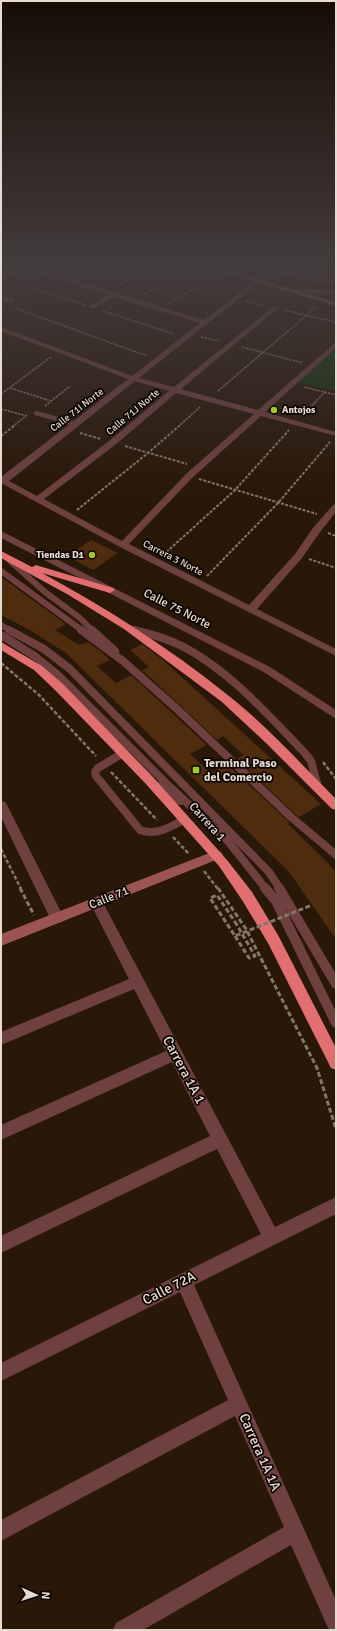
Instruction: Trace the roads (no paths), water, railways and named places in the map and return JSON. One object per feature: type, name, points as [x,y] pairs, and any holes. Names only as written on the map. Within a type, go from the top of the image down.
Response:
[{"type":"highway","points":[[1,554],[10,561],[70,592],[128,627],[226,700],[270,740],[336,806]]},
{"type":"highway","points":[[10,561],[110,590]]},
{"type":"highway","name":"Carrera 1","points":[[4,646],[38,668],[59,687],[149,780],[217,855],[247,896],[273,939],[336,1063]]},
{"type":"street","points":[[36,342],[134,378],[295,423],[334,437]]},
{"type":"street","name":"Calle 71I Norte","points":[[2,481],[181,342]]},
{"type":"street","name":"Calle 71J Norte","points":[[39,500],[112,443],[232,342]]},
{"type":"street","points":[[123,545],[189,476],[336,344]]},
{"type":"street","name":"Carrera 3 Norte","points":[[2,481],[336,654]]},
{"type":"street","points":[[250,610],[299,556],[316,530],[336,507]]},
{"type":"street","name":"Calle 75 Norte","points":[[1,534],[266,669],[336,715]]},
{"type":"street","points":[[1,805],[57,918]]},
{"type":"street","name":"Calle 71","points":[[1,940],[217,855]]},
{"type":"street","name":"Carrera 1A 1","points":[[96,903],[271,1237]]},
{"type":"street","points":[[1,1039],[137,982]]},
{"type":"street","points":[[1,1133],[175,1054]]},
{"type":"street","points":[[1,1245],[220,1139]]},
{"type":"street","name":"Calle 72A","points":[[1,1372],[336,1204]]},
{"type":"street","name":"Carrera 1A 1A","points":[[184,1281],[336,1623]]},
{"type":"street","points":[[1,1531],[238,1404]]},
{"type":"street","points":[[123,1630],[296,1532]]},
{"type":"lane","points":[[36,413],[75,424]]},
{"type":"lane","points":[[10,561],[45,592],[80,618],[108,643],[123,661]]},
{"type":"lane","points":[[1,571],[36,595],[123,661],[177,709],[291,817],[336,855]]},
{"type":"lane","points":[[1,625],[44,649],[70,669],[268,872],[286,897],[322,963],[336,984]]},
{"type":"lane","points":[[128,627],[165,639],[192,652],[245,691],[311,761],[318,788]]},
{"type":"lane","points":[[1,635],[36,657],[58,675],[199,814],[228,840],[276,900],[336,1023]]},
{"type":"lane","points":[[123,753],[98,768],[96,776],[140,830],[151,833],[165,829],[185,820]]},
{"type":"lane","points":[[149,780],[199,814]]},
{"type":"place","name":"Antojos","points":[[274,410]]},
{"type":"place","name":"Tiendas D1","points":[[92,555]]},
{"type":"place","name":"Terminal Paso del Comercio","points":[[196,770]]}]
